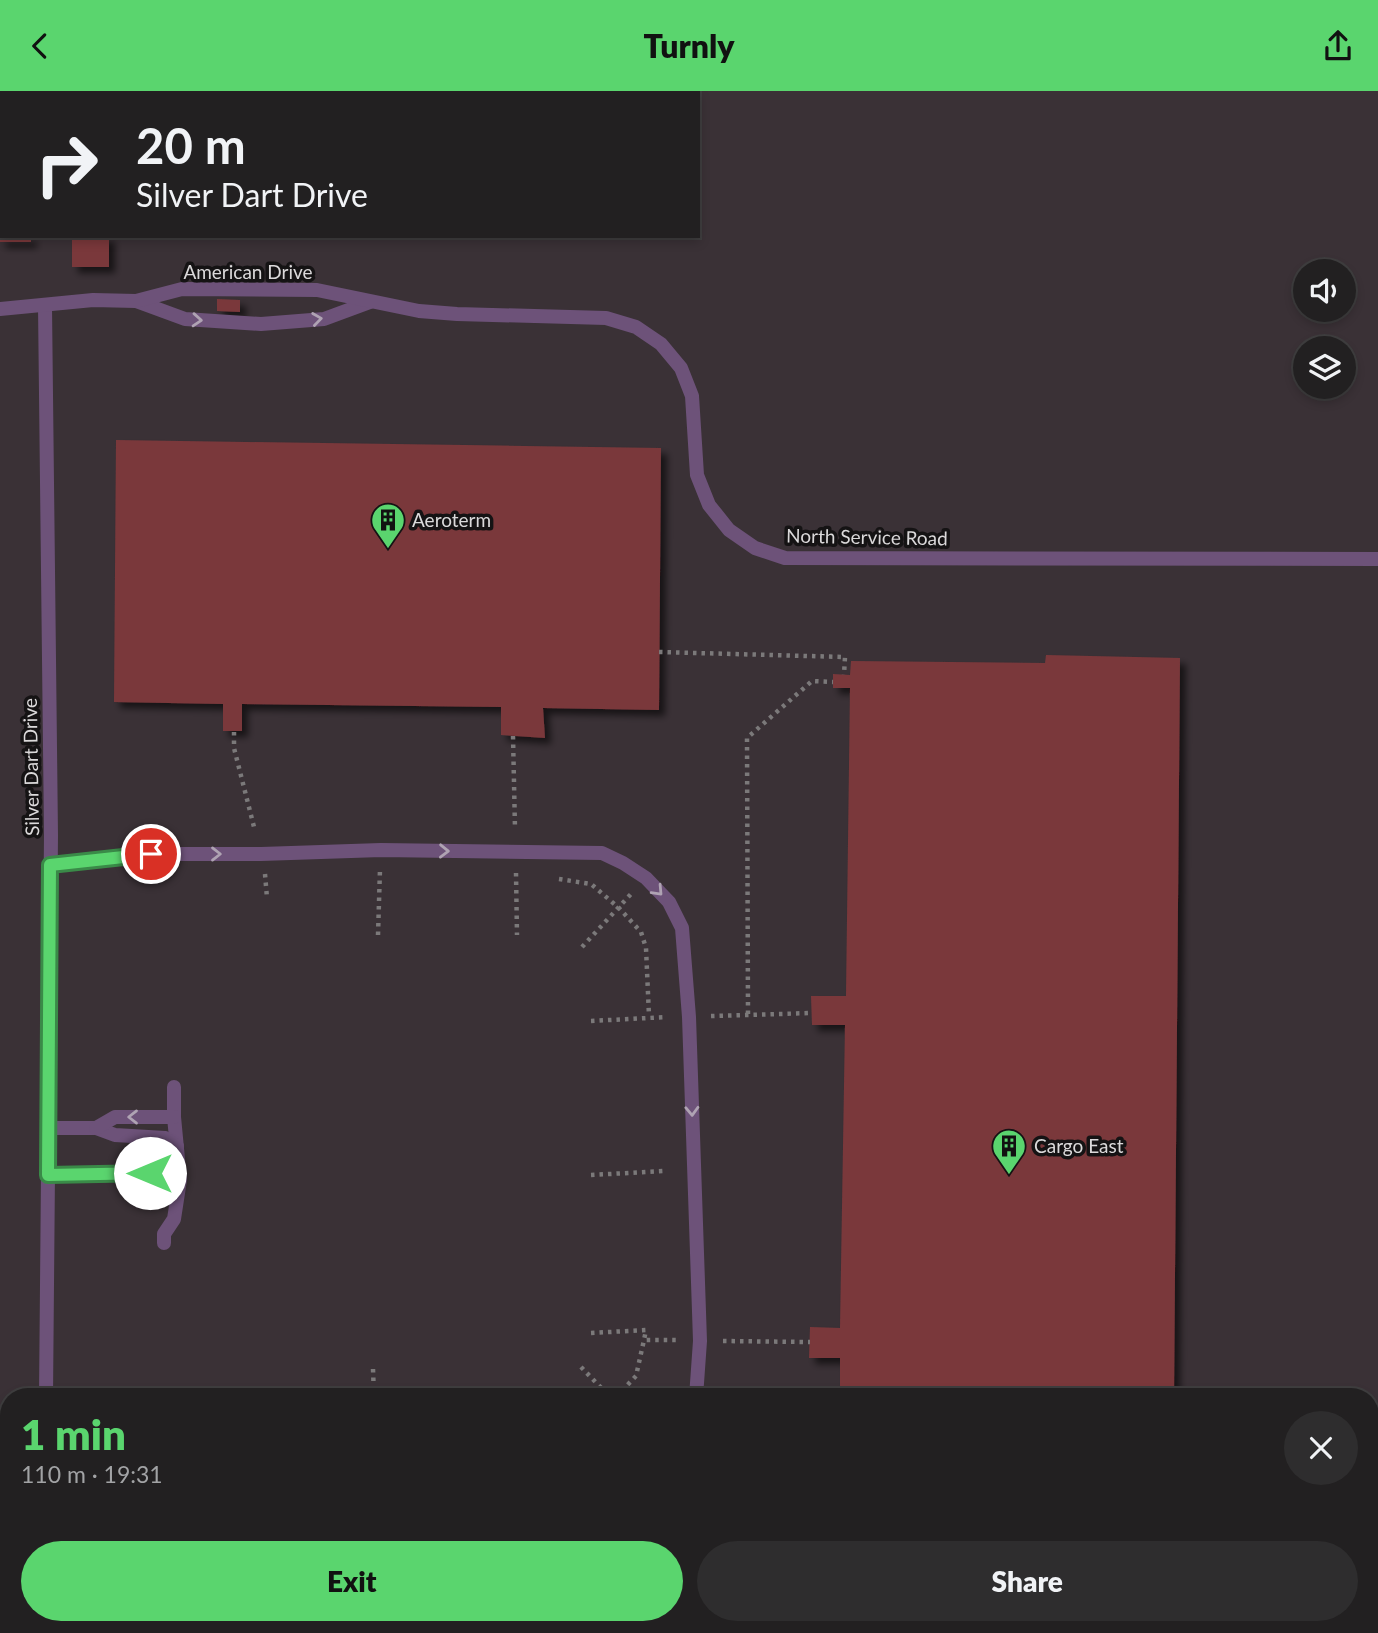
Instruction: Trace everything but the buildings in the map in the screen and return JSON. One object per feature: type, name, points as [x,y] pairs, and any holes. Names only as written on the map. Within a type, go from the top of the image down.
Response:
[{"type":"lane","name":"American Drive","points":[[0,309],[93,300],[136,301],[181,289],[317,290],[370,302]]},
{"type":"lane","points":[[136,301],[185,319],[261,324],[324,320],[370,302]]},
{"type":"lane","name":"North Service Road","points":[[370,302],[419,311],[457,314],[606,318],[636,327],[661,344],[681,367],[692,396],[696,475],[709,505],[737,536],[755,548],[785,558],[1378,559]]},
{"type":"lane","name":"Silver Dart Drive","points":[[45,306],[50,865],[46,1388]]},
{"type":"lane","points":[[50,865],[151,854],[381,850],[602,853],[646,878],[669,902],[682,928],[689,1017],[700,1341],[697,1388]]},
{"type":"lane","points":[[164,1243],[164,1234],[174,1219],[180,1180],[174,1087]]},
{"type":"lane","points":[[96,1128],[114,1117],[174,1117]]},
{"type":"lane","points":[[48,1128],[96,1128],[116,1135],[165,1138],[177,1146]]},
{"type":"lane","points":[[48,1175],[137,1171],[180,1180]]},
{"type":"path","points":[[659,652],[845,657],[844,675]]},
{"type":"path","points":[[748,1014],[747,738],[813,681],[833,682]]},
{"type":"path","points":[[234,731],[234,748],[261,854],[267,898]]},
{"type":"path","points":[[378,935],[381,850]]},
{"type":"path","points":[[582,947],[646,878]]},
{"type":"path","points":[[559,879],[591,884],[641,932],[646,948],[649,1016]]},
{"type":"path","points":[[592,1175],[664,1171]]},
{"type":"path","points":[[625,1388],[636,1376],[644,1340]]},
{"type":"path","points":[[581,1367],[601,1388]]},
{"type":"path","points":[[373,1369],[374,1388]]},
{"type":"shaded area","points":[[700,91],[1378,91],[1378,1388],[0,1388],[0,238],[700,238]]},
{"type":"place","name":"Aeroterm","points":[[388,550]]},
{"type":"place","name":"Cargo East","points":[[1009,1176]]},
{"type":"route","points":[[150,1173],[137,1171],[48,1175],[48,1128],[50,865],[151,854]]}]
